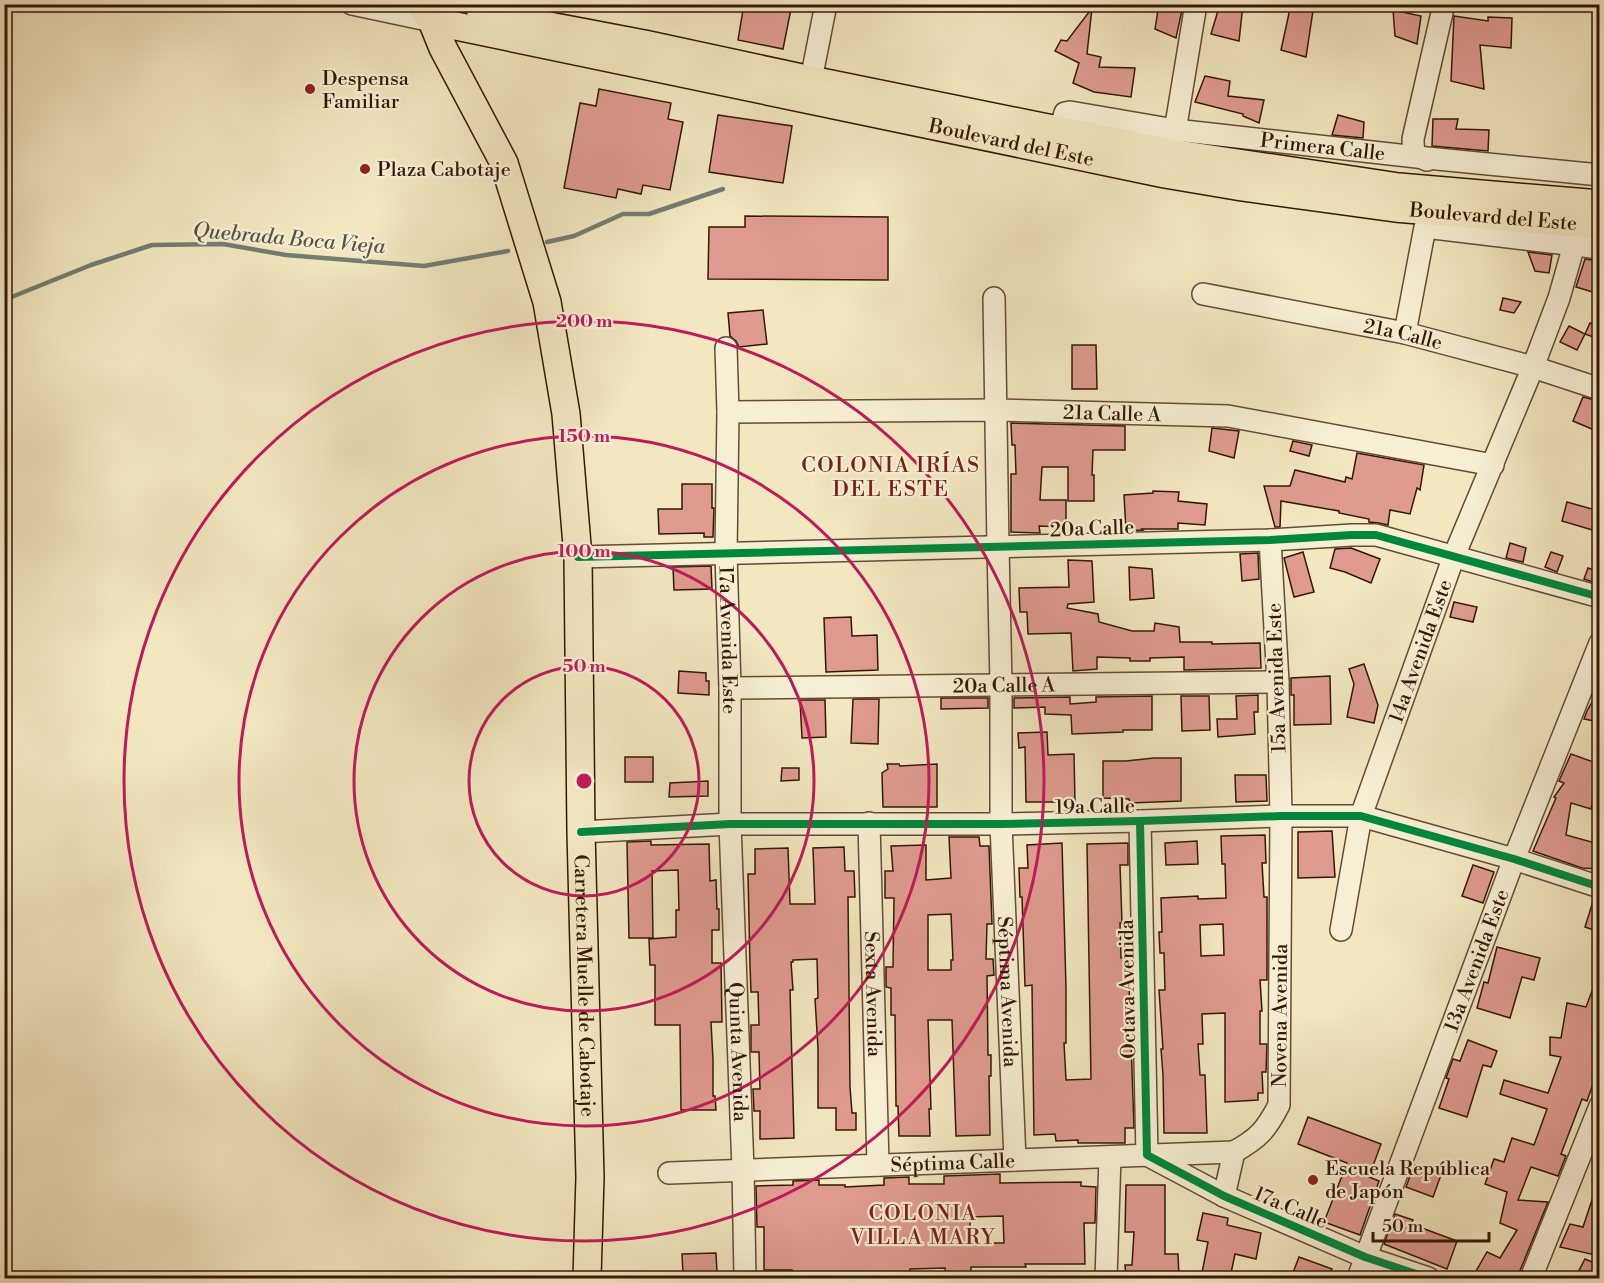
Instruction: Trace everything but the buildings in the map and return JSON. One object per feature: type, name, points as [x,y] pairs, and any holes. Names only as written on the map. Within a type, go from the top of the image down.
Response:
[{"type":"main road","points":[[430,10],[644,44],[1060,131],[1173,142],[1399,187],[1599,204]]},
{"type":"main road","name":"Boulevard del Este","points":[[430,10],[1165,174],[1395,208],[1599,225]]},
{"type":"main road","name":"Carretera Muelle de Cabotaje","points":[[430,10],[443,48],[504,164],[547,302],[566,414],[578,557],[581,832],[590,1177],[587,1278]]},
{"type":"street","points":[[352,4],[430,10]]},
{"type":"street","points":[[811,80],[826,4]]},
{"type":"street","points":[[1173,142],[1196,4]]},
{"type":"street","points":[[1444,4],[1413,139],[1413,150],[1417,157],[1433,162],[1487,171],[1505,182],[1509,196]]},
{"type":"street","name":"Primera Calle","points":[[1173,142],[1417,157],[1599,175]]},
{"type":"street","points":[[1405,333],[1425,227],[1599,248]]},
{"type":"street","name":"14a Avenida Este","points":[[1341,930],[1361,816],[1454,556],[1533,367],[1559,298],[1574,245]]},
{"type":"street","name":"21a Calle","points":[[1203,294],[1405,333],[1533,367],[1599,389]]},
{"type":"street","name":"Séptima Avenida","points":[[994,298],[1002,684],[1001,824],[1015,1160]]},
{"type":"street","name":"17a Avenida Este","points":[[726,348],[730,824]]},
{"type":"street","name":"21a Calle A","points":[[728,412],[995,410],[1228,416],[1493,465]]},
{"type":"street","name":"20a Calle","points":[[578,557],[1270,540],[1376,535],[1599,597]]},
{"type":"street","name":"15a Avenida Este","points":[[1270,540],[1278,682],[1281,816]]},
{"type":"street","name":"13a Avenida Este","points":[[1358,1278],[1514,859],[1599,643]]},
{"type":"street","name":"20a Calle A","points":[[730,688],[1278,682]]},
{"type":"street","name":"Novena Avenida","points":[[1234,1152],[1254,1141],[1268,1126],[1279,1105],[1281,816]]},
{"type":"street","name":"19a Calle","points":[[581,832],[730,824],[1001,824],[1361,816],[1514,859],[1599,887]]},
{"type":"street","name":"Octava Avenida","points":[[1140,821],[1147,1155]]},
{"type":"street","name":"Quinta Avenida","points":[[730,824],[745,1278]]},
{"type":"street","name":"Sexta Avenida","points":[[869,824],[878,1165]]},
{"type":"street","points":[[1531,1278],[1599,1106]]},
{"type":"street","points":[[1224,1196],[1234,1152]]},
{"type":"street","name":"Séptima Calle","points":[[669,1173],[1234,1152]]},
{"type":"street","name":"17a Calle","points":[[1147,1155],[1224,1196],[1365,1257],[1428,1278]]},
{"type":"street","points":[[1106,1278],[1110,1157]]},
{"type":"waterway","name":"Quebrada Boca Vieja","points":[[547,242],[574,236],[623,214],[649,214],[723,189]]},
{"type":"waterway","name":"Quebrada Boca Vieja","points":[[4,300],[91,265],[152,245],[223,244],[286,255],[424,266],[508,251]]},
{"type":"cycle path","points":[[578,557],[1270,540],[1376,535],[1600,597]]},
{"type":"cycle path","points":[[581,832],[730,824],[1001,824],[1361,816],[1514,859],[1600,887]]},
{"type":"cycle path","points":[[1140,821],[1147,1155],[1224,1196],[1365,1257],[1428,1278]]},
{"type":"place","name":"Despensa Familiar","points":[[310,89]]},
{"type":"place","name":"Plaza Cabotaje","points":[[365,169]]},
{"type":"place","name":"Escuela República de Japón","points":[[1313,1180]]},
{"type":"district","name":"COLONIA IRÍAS DEL ESTE","points":[[891,477]]},
{"type":"district","name":"COLONIA VILLA MARY","points":[[923,1225]]}]
